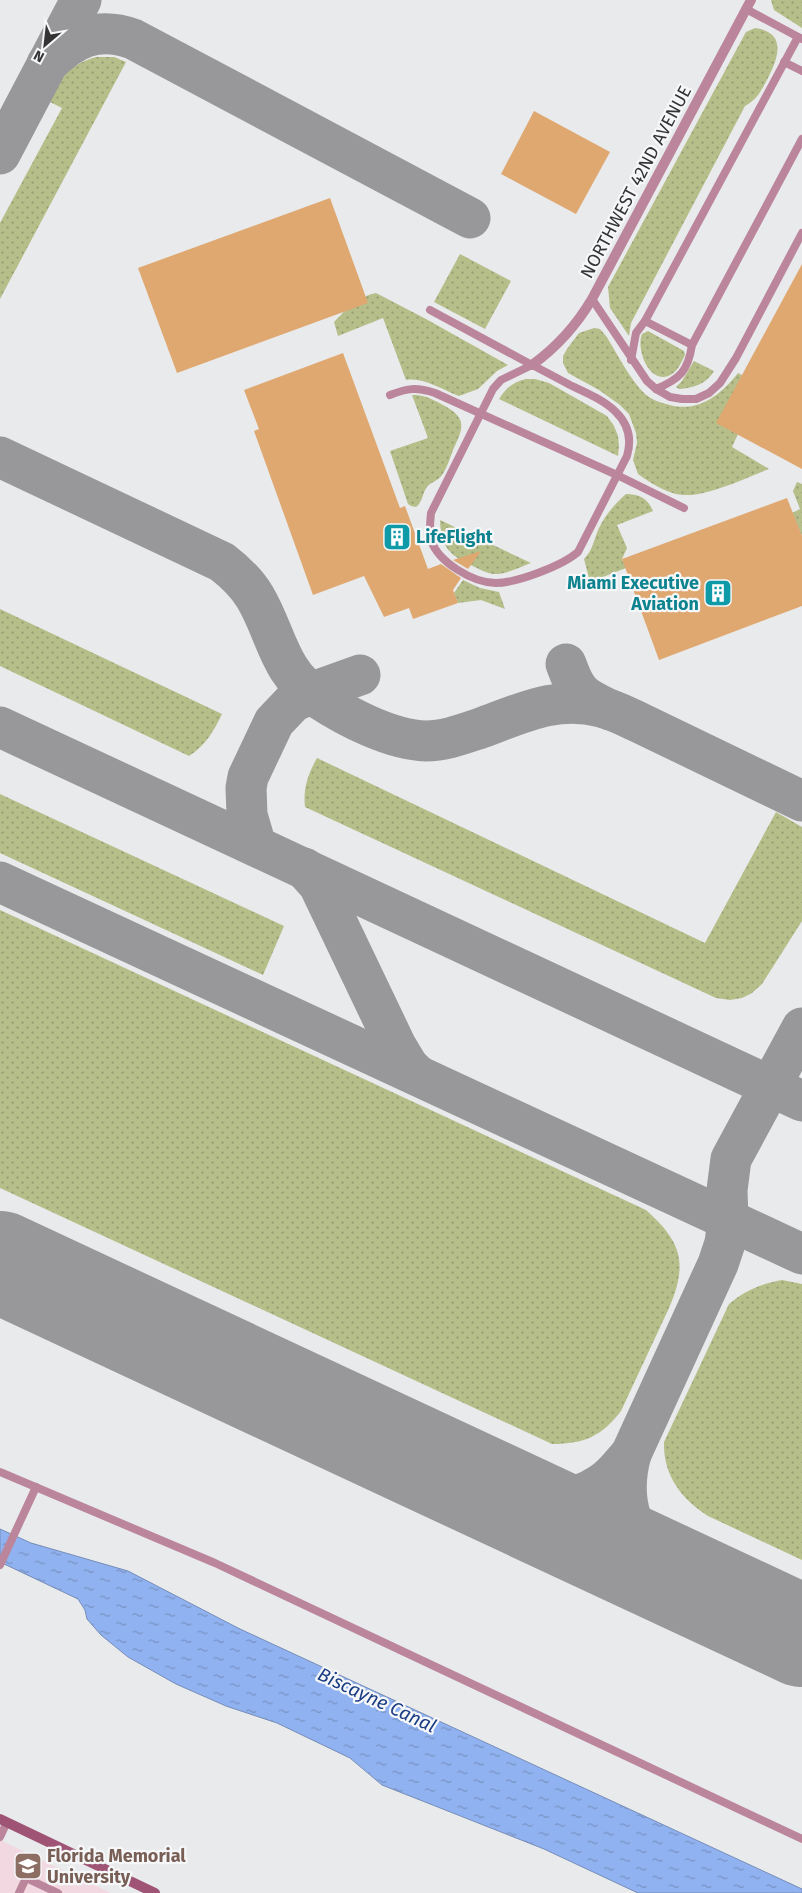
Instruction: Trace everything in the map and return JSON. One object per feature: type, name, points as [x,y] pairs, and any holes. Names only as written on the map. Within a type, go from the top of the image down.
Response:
[{"type":"street","name":"NORTHWEST 42ND AVENUE","points":[[532,365],[565,337],[580,319],[592,299],[748,4]]},
{"type":"street","points":[[4,1820],[155,1893]]},
{"type":"lane","points":[[631,360],[636,334],[645,321],[784,62],[800,38],[748,4]]},
{"type":"lane","points":[[784,62],[802,72]]},
{"type":"lane","points":[[656,389],[672,382],[680,375],[690,358],[692,345],[802,139]]},
{"type":"lane","points":[[592,299],[646,381],[670,396],[682,399],[696,399],[709,393],[720,383],[736,358],[802,233]]},
{"type":"lane","points":[[430,310],[532,365]]},
{"type":"lane","points":[[645,321],[692,345]]},
{"type":"lane","name":"NORTHWEST 42ND AVENUE","points":[[532,365],[596,397],[615,410],[624,422],[630,445],[627,456],[582,546],[570,558],[556,566],[506,582],[494,583],[467,574],[445,560],[432,541],[429,528],[431,513],[493,389],[501,380],[532,365]]},
{"type":"lane","points":[[390,395],[406,389],[420,388],[617,475],[684,508]]},
{"type":"lane","points":[[0,1472],[104,1514],[215,1563],[802,1839]]},
{"type":"lane","points":[[0,1565],[36,1487]]},
{"type":"lane","points":[[0,1837],[4,1820]]},
{"type":"lane","points":[[19,1893],[26,1878],[58,1893]]},
{"type":"shaded area","name":"Florida Memorial University","points":[[0,1840],[111,1893],[0,1893]]},
{"type":"green space","points":[[771,0],[802,0],[802,28],[774,10]]},
{"type":"green space","points":[[755,28],[772,34],[776,40],[777,53],[773,68],[759,93],[745,106],[631,323],[629,336],[610,308],[608,287],[746,32]]},
{"type":"green space","points":[[96,57],[114,57],[126,62],[0,299],[0,223],[62,108],[48,101],[57,85],[72,68]]},
{"type":"green space","points":[[460,254],[511,281],[485,329],[434,302]]},
{"type":"green space","points":[[376,293],[508,365],[497,371],[478,389],[459,396],[426,382],[406,380],[383,318],[338,336],[334,322],[363,297]]},
{"type":"green space","points":[[594,328],[600,329],[606,336],[639,388],[647,396],[660,402],[688,407],[698,405],[724,389],[738,373],[742,375],[738,434],[732,447],[769,469],[723,487],[698,494],[686,495],[667,491],[638,474],[633,460],[637,443],[636,433],[629,414],[599,390],[568,373],[563,363],[563,356],[579,333]]},
{"type":"green space","points":[[648,331],[684,351],[685,355],[671,375],[661,377],[649,369],[645,363],[642,355],[641,340],[642,334]]},
{"type":"green space","points":[[694,361],[714,371],[699,384],[690,388],[679,389],[676,387],[682,381]]},
{"type":"green space","points":[[526,379],[535,379],[549,383],[607,416],[618,436],[618,456],[499,399],[510,386]]},
{"type":"green space","points":[[412,395],[425,396],[445,406],[457,415],[461,425],[459,436],[444,472],[439,479],[427,487],[420,503],[416,507],[408,504],[390,451],[428,438]]},
{"type":"green space","points":[[797,482],[802,484],[802,536],[792,513],[800,509],[793,491]]},
{"type":"green space","points":[[626,494],[643,498],[649,503],[653,511],[617,525],[627,548],[622,559],[626,568],[590,582],[584,559],[605,518],[614,505]]},
{"type":"green space","points":[[440,520],[531,563],[498,574],[491,574],[479,569],[459,559],[448,550],[442,538]]},
{"type":"green space","points":[[463,580],[480,588],[499,592],[505,609],[481,600],[458,603],[454,593]]},
{"type":"green space","points":[[0,609],[222,714],[204,743],[189,756],[0,666]]},
{"type":"green space","points":[[317,758],[705,943],[776,812],[802,827],[802,921],[762,984],[752,993],[742,998],[730,1000],[716,998],[305,807],[307,781]]},
{"type":"green space","points":[[0,794],[284,926],[263,975],[0,853]]},
{"type":"green space","points":[[0,910],[646,1210],[674,1243],[680,1266],[675,1292],[669,1308],[621,1411],[614,1420],[591,1437],[563,1444],[552,1444],[0,1188]]},
{"type":"green space","points":[[782,1280],[802,1284],[802,1560],[708,1516],[698,1509],[682,1494],[676,1485],[670,1475],[664,1454],[664,1442],[729,1304],[754,1288]]},
{"type":"water","name":"Biscayne Canal","points":[[0,1529],[31,1543],[128,1571],[240,1629],[802,1889],[802,1893],[638,1893],[544,1849],[382,1785],[350,1758],[277,1723],[226,1706],[176,1684],[128,1657],[101,1635],[87,1619],[85,1610],[78,1599],[0,1562]]},
{"type":"building","points":[[534,111],[610,152],[576,214],[501,174]]},
{"type":"building","points":[[330,198],[368,303],[177,373],[138,268]]},
{"type":"building","points":[[802,264],[802,469],[716,423]]},
{"type":"building","points":[[343,353],[400,508],[405,506],[428,569],[441,564],[461,578],[453,590],[458,603],[413,619],[409,608],[384,617],[364,576],[313,595],[254,431],[259,429],[244,390]]},
{"type":"building","name":"Miami Executive Aviation","points":[[787,498],[802,536],[802,606],[659,660],[622,559]]},
{"type":"building","points":[[481,551],[468,569],[453,560]]},
{"type":"taxiway","points":[[0,154],[81,0]]},
{"type":"taxiway","points":[[47,64],[66,47],[86,37],[108,34],[133,39],[470,218]]},
{"type":"taxiway","points":[[0,457],[222,562],[240,578],[255,597],[280,652],[294,676],[318,698],[342,713],[370,726],[398,737],[433,741],[461,735],[540,707],[569,703],[585,704],[606,708],[619,713],[802,801]]},
{"type":"taxiway","points":[[566,664],[577,688],[587,697],[610,710]]},
{"type":"taxiway","points":[[256,846],[247,815],[246,788],[248,777],[274,722],[293,702],[318,690],[360,675]]},
{"type":"taxiway","points":[[0,727],[802,1101]]},
{"type":"taxiway","points":[[304,868],[319,885],[396,1046],[408,1066],[417,1075]]},
{"type":"taxiway","points":[[0,882],[802,1254]]},
{"type":"taxiway","points":[[509,1499],[544,1501],[579,1495],[605,1481],[631,1454],[718,1264],[725,1243],[728,1220],[727,1190],[731,1159],[802,1028]]},
{"type":"taxiway","points":[[631,1454],[626,1487],[630,1516],[643,1543],[663,1571]]},
{"type":"runway","points":[[0,1262],[802,1636]]},
{"type":"place","name":"LifeFlight","points":[[397,537]]},
{"type":"place","name":"Miami Executive Aviation","points":[[718,593]]},
{"type":"place","name":"Florida Memorial University","points":[[28,1866]]}]
